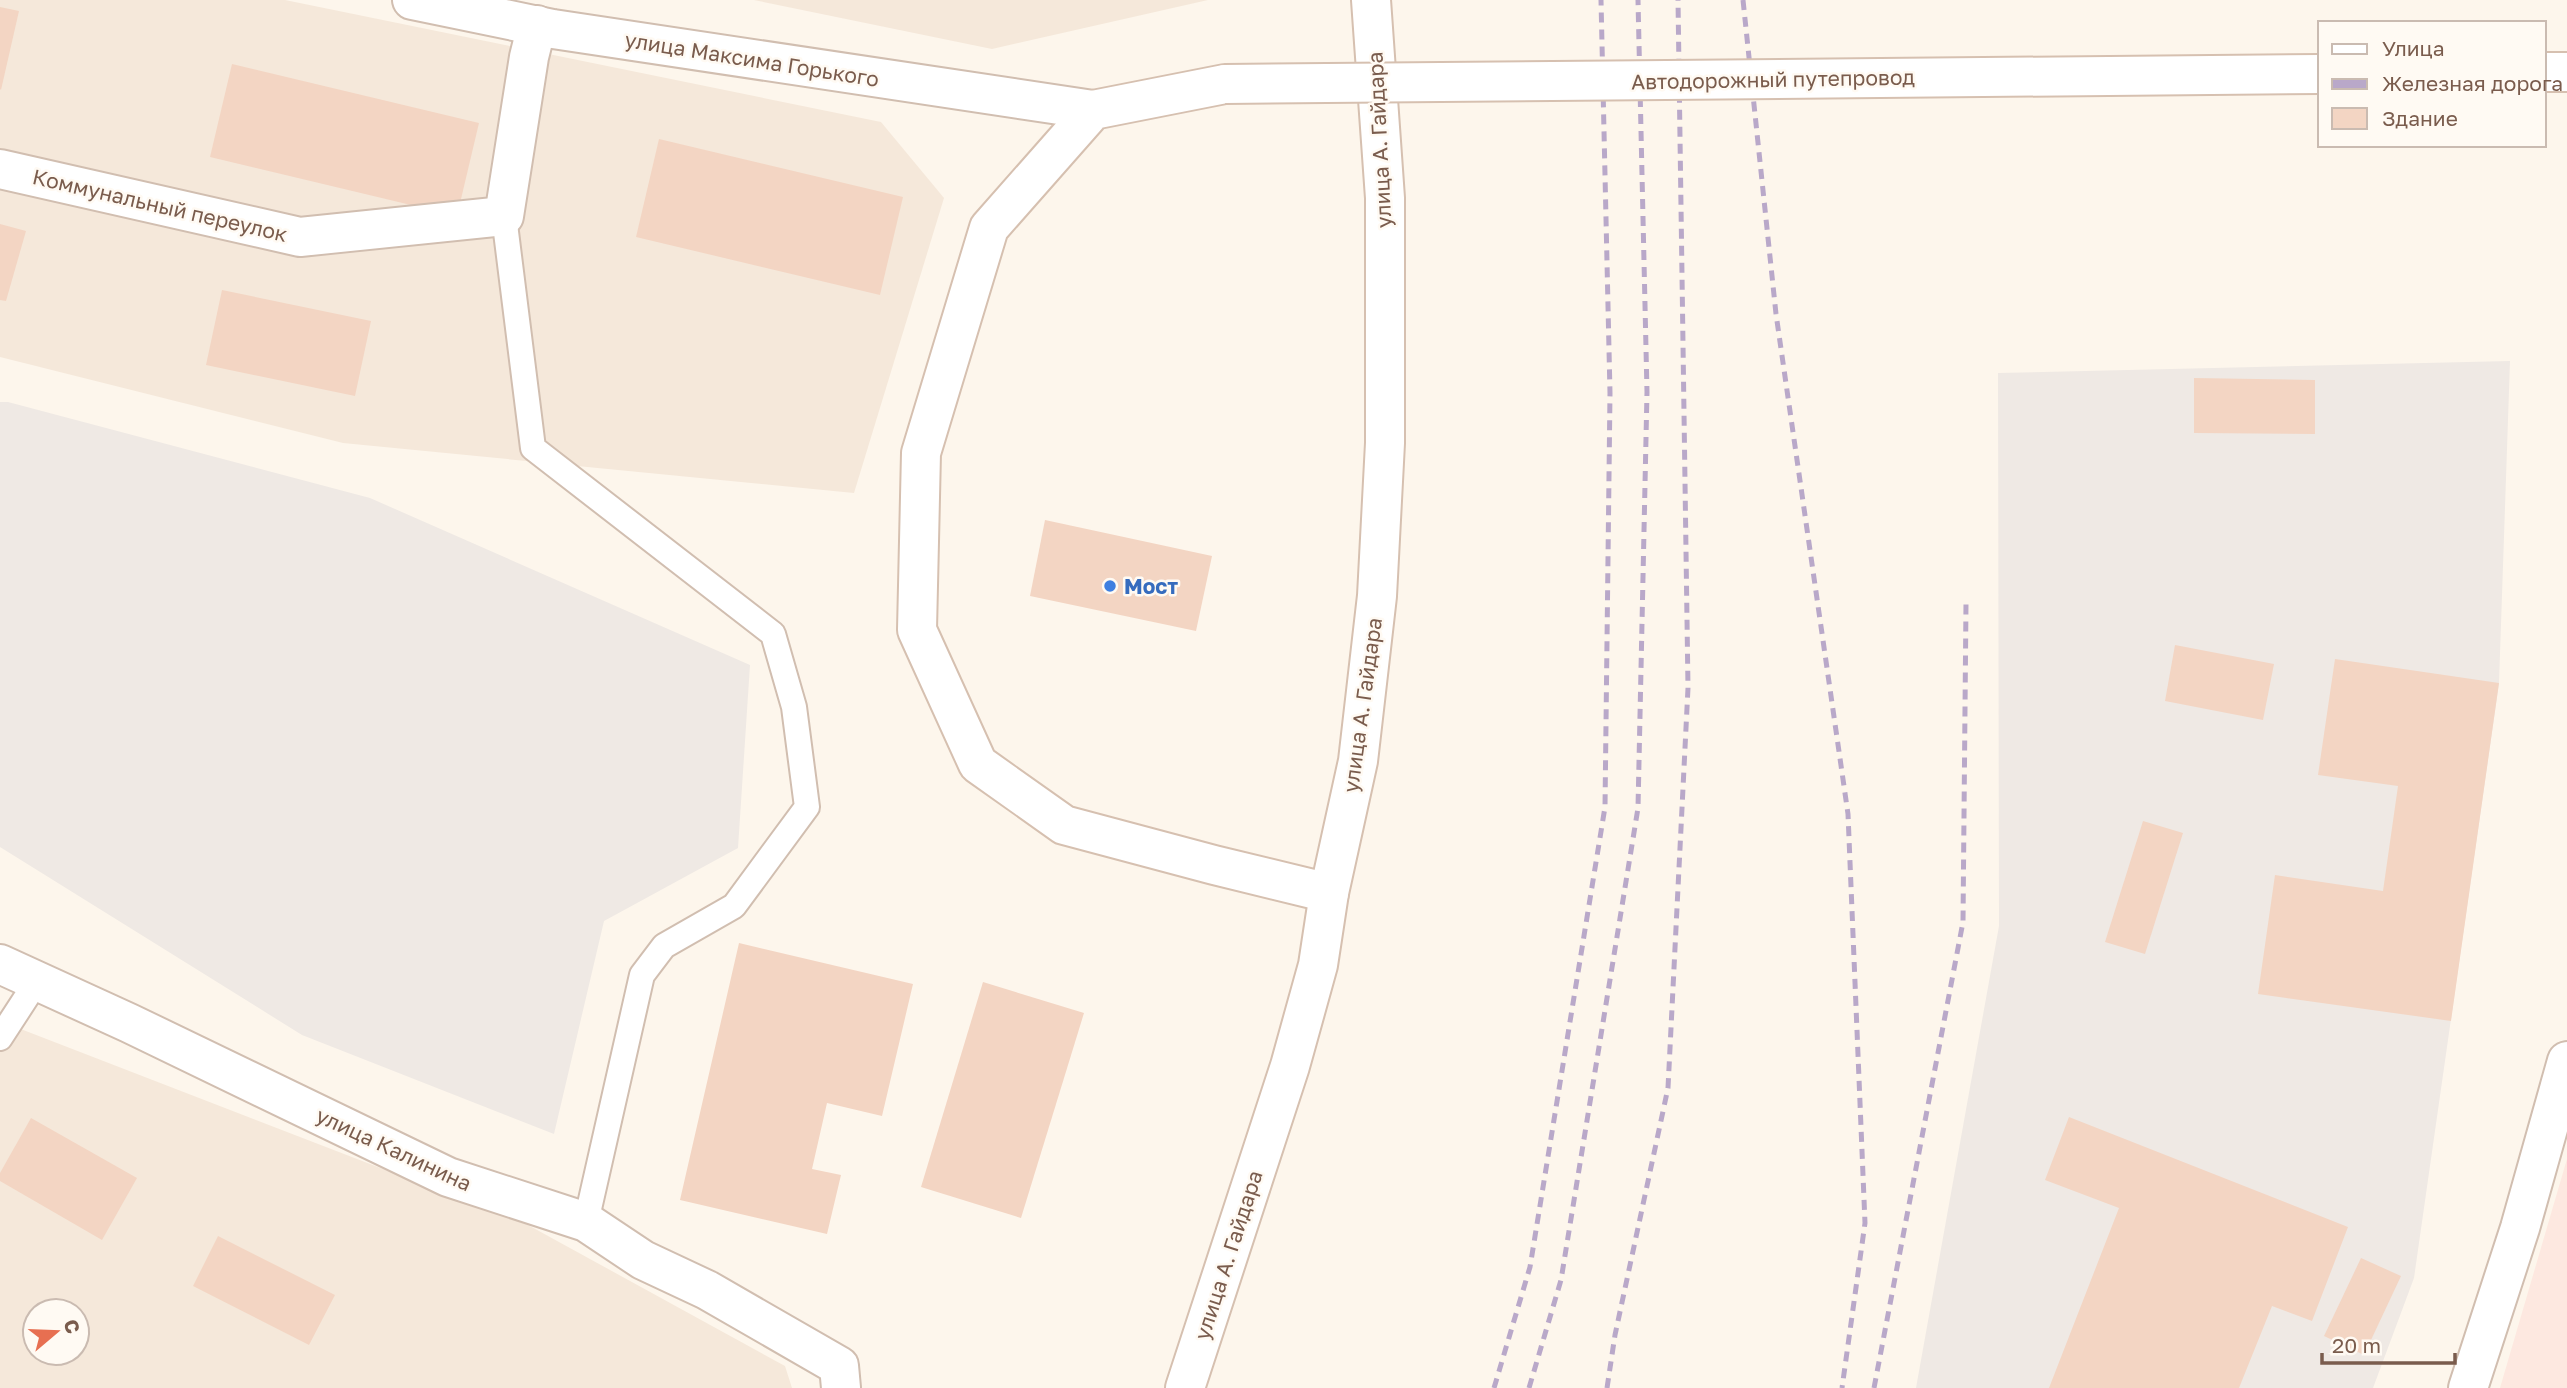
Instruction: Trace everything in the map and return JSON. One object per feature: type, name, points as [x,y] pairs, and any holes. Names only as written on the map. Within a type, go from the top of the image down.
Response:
[{"type":"street","name":"улица Максима Горького","points":[[412,0],[537,25],[1093,110],[1225,84]]},
{"type":"street","name":"улица А. Гайдара","points":[[1185,1388],[1290,1066],[1318,965],[1329,893],[1358,761],[1377,596],[1385,443],[1385,198],[1371,0]]},
{"type":"street","points":[[504,216],[529,57],[537,25]]},
{"type":"street","points":[[2546,72],[2567,72]]},
{"type":"street","name":"Автодорожный путепровод","points":[[1225,84],[2318,74]]},
{"type":"street","points":[[1093,110],[989,228],[921,453],[917,630],[978,764],[1064,825],[1329,893]]},
{"type":"street","name":"Коммунальный переулок","points":[[0,169],[300,237],[504,216]]},
{"type":"street","name":"улица Калинина","points":[[0,964],[129,1023],[448,1178],[586,1222],[643,1260],[707,1290],[839,1366],[841,1388]]},
{"type":"street","points":[[2468,1388],[2520,1228],[2567,1061]]},
{"type":"lane","points":[[504,216],[533,449],[773,634],[794,707],[807,807],[734,906],[664,946],[642,975],[586,1222]]},
{"type":"lane","points":[[0,1038],[37,981]]},
{"type":"shaded area","points":[[0,0],[285,0],[881,122],[944,198],[854,493],[343,443],[0,357]]},
{"type":"shaded area","points":[[754,0],[1208,0],[992,49]]},
{"type":"shaded area","points":[[2510,361],[2499,683],[2414,1278],[2373,1388],[1916,1388],[1999,926],[1998,373]]},
{"type":"shaded area","points":[[0,402],[370,498],[750,665],[738,848],[604,921],[554,1134],[302,1035],[0,847]]},
{"type":"shaded area","points":[[0,1021],[528,1225],[785,1366],[792,1388],[0,1388]]},
{"type":"shaded area","points":[[2567,1159],[2567,1388],[2500,1388]]},
{"type":"building","points":[[0,7],[19,11],[1,90],[0,89]]},
{"type":"building","points":[[232,64],[479,123],[457,216],[210,157]]},
{"type":"building","points":[[659,139],[903,197],[880,295],[636,237]]},
{"type":"building","points":[[0,224],[26,231],[6,301],[0,300]]},
{"type":"building","points":[[222,290],[371,321],[355,396],[206,365]]},
{"type":"building","points":[[2194,378],[2315,380],[2315,434],[2194,433]]},
{"type":"building","points":[[1045,520],[1212,556],[1196,631],[1030,596]]},
{"type":"building","points":[[2175,645],[2274,664],[2263,720],[2165,701]]},
{"type":"building","points":[[2335,659],[2499,683],[2451,1021],[2258,994],[2275,875],[2383,891],[2398,786],[2318,775]]},
{"type":"building","points":[[2143,821],[2183,833],[2145,954],[2105,942]]},
{"type":"building","points":[[739,943],[913,984],[882,1116],[827,1103],[812,1169],[841,1175],[827,1234],[680,1200]]},
{"type":"building","points":[[983,982],[1084,1013],[1021,1218],[921,1187]]},
{"type":"building","points":[[2069,1117],[2348,1227],[2312,1321],[2272,1306],[2239,1388],[2049,1388],[2119,1208],[2045,1180]]},
{"type":"building","points":[[31,1118],[137,1178],[102,1240],[0,1181],[0,1173]]},
{"type":"building","points":[[218,1236],[335,1295],[309,1345],[193,1286]]},
{"type":"building","points":[[2361,1258],[2401,1276],[2364,1355],[2324,1336]]},
{"type":"railway","points":[[1494,1388],[1530,1267],[1605,807],[1610,393],[1601,0]]},
{"type":"railway","points":[[1529,1388],[1561,1280],[1638,808],[1647,392],[1638,0]]},
{"type":"railway","points":[[1607,1388],[1615,1335],[1668,1088],[1688,688],[1678,0]]},
{"type":"railway","points":[[1743,0],[1776,314],[1848,814],[1865,1223],[1842,1388]]},
{"type":"railway","points":[[1874,1388],[1963,922],[1966,603]]},
{"type":"place","name":"Мост","points":[[1110,586]]}]
